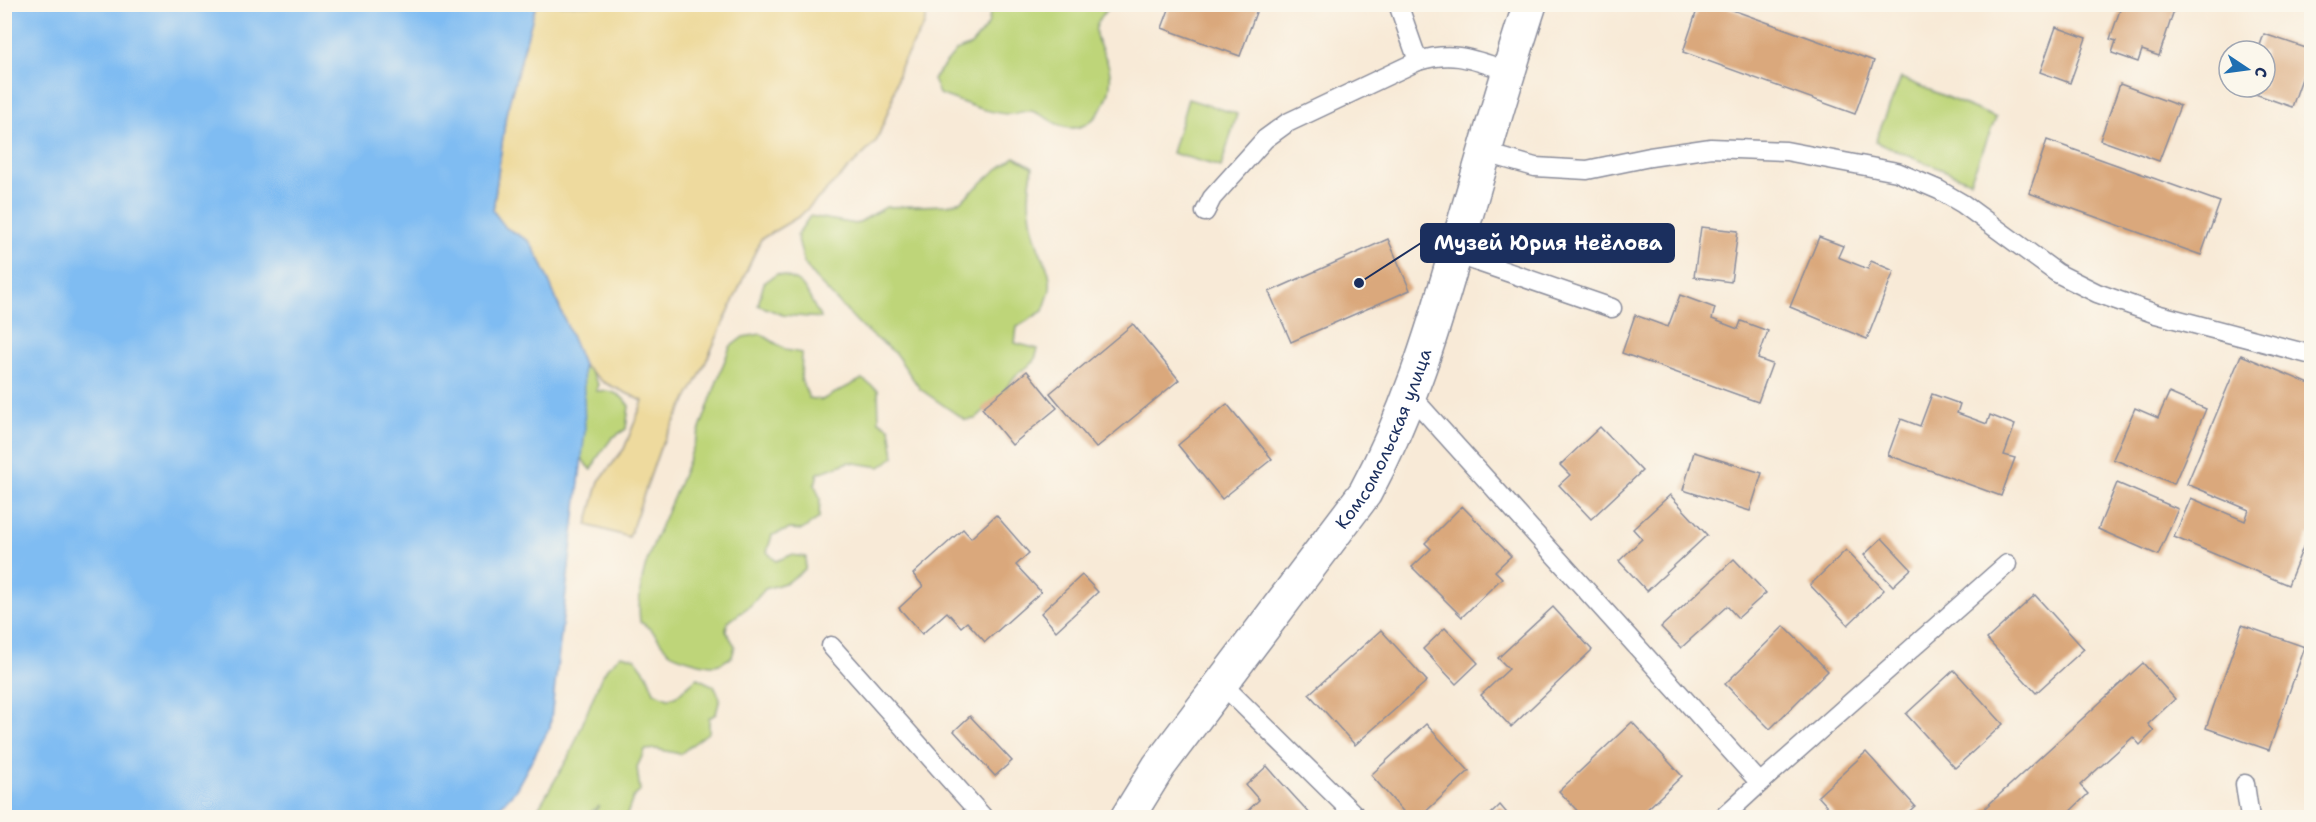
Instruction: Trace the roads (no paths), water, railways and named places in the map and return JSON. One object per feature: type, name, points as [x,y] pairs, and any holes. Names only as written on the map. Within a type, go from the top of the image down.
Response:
[{"type":"street","name":"Комсомольская улица","points":[[1127,818],[1159,766],[1223,685],[1365,493],[1389,448],[1434,332],[1508,71],[1530,4]]},
{"type":"lane","points":[[1398,4],[1418,61]]},
{"type":"lane","points":[[1205,212],[1212,198],[1265,139],[1287,123],[1418,61],[1440,54],[1464,57],[1508,71]]},
{"type":"lane","points":[[1486,153],[1535,167],[1587,170],[1711,148],[1786,151],[1896,172],[1939,190],[1963,204],[2057,273],[2097,293],[2156,314],[2312,355]]},
{"type":"lane","points":[[1455,254],[1612,308]]},
{"type":"lane","points":[[1411,396],[1760,783]]},
{"type":"lane","points":[[1722,818],[2007,564]]},
{"type":"lane","points":[[831,646],[984,818]]},
{"type":"lane","points":[[1223,685],[1358,818]]},
{"type":"lane","points":[[2245,784],[2250,818]]},
{"type":"water","points":[[5,4],[536,5],[506,114],[493,211],[506,228],[529,241],[541,262],[583,365],[585,431],[550,727],[515,791],[490,817],[5,817]]},
{"type":"place","name":"Музей Юрия Неёлова","points":[[1359,283]]}]
